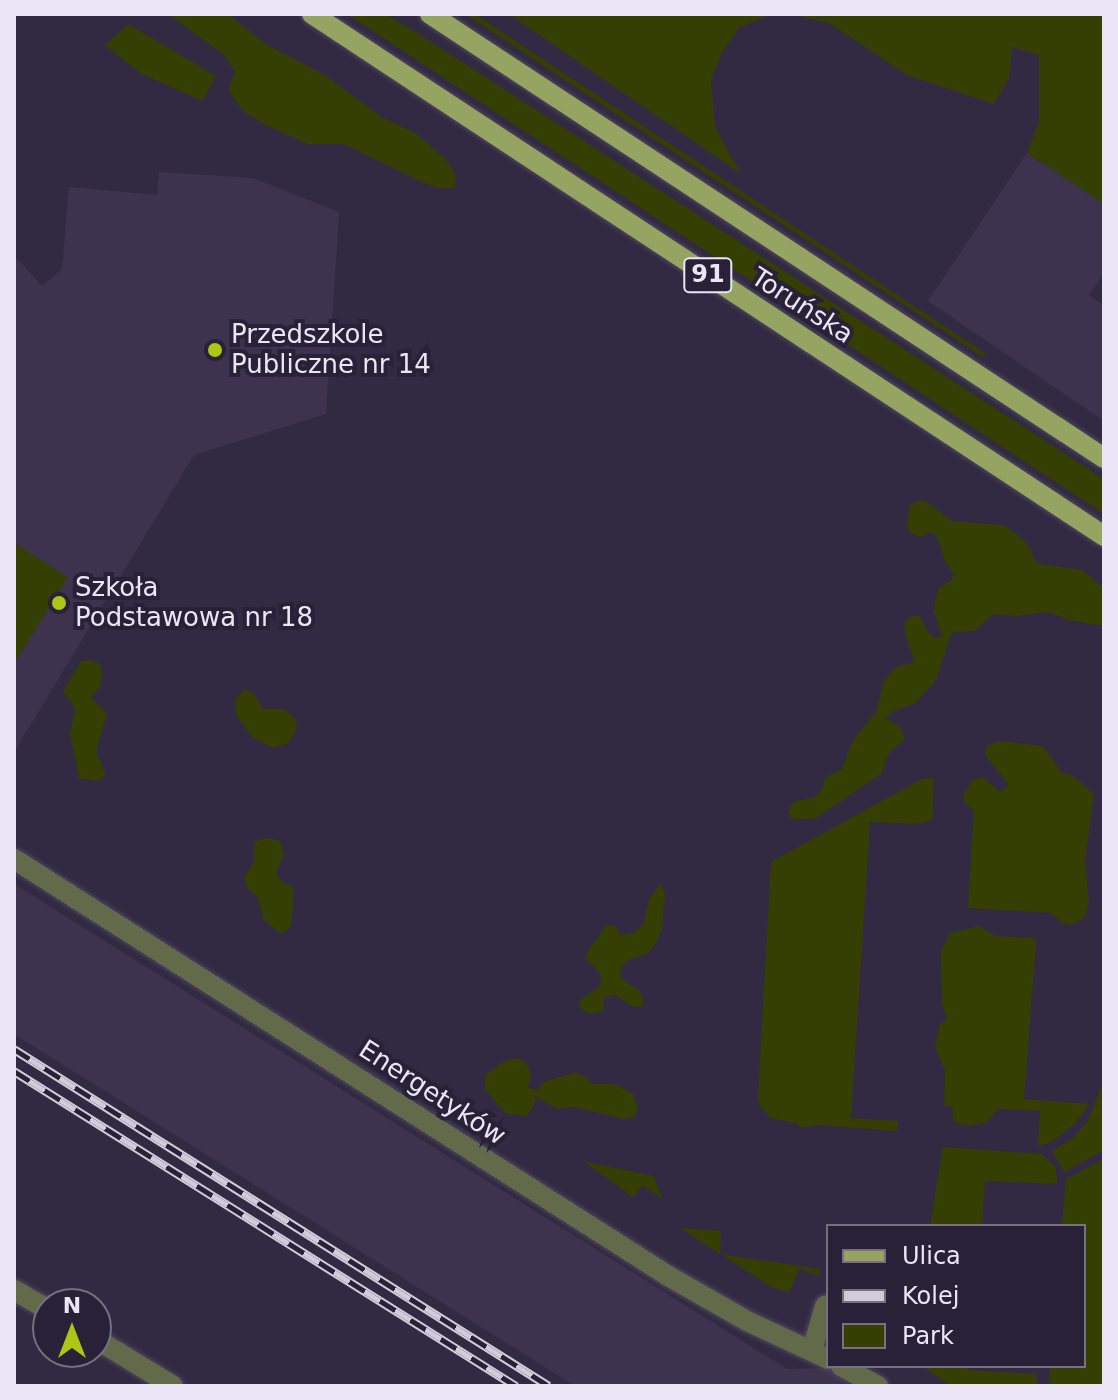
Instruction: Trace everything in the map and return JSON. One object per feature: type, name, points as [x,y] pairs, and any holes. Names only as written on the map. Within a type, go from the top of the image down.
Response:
[{"type":"main road","name":"Toruńska","points":[[312,14],[1104,536]]},
{"type":"main road","name":"Toruńska","points":[[430,14],[1104,458]]},
{"type":"street","name":"Energetyków","points":[[14,859],[670,1277],[747,1321],[820,1355]]},
{"type":"street","points":[[14,1290],[32,1301]]},
{"type":"street","points":[[820,1355],[825,1306]]},
{"type":"street","points":[[112,1349],[173,1386]]},
{"type":"street","points":[[845,1368],[878,1386]]},
{"type":"shaded area","points":[[1027,153],[1104,204],[1104,273],[1089,295],[1104,305],[1104,421],[928,301]]},
{"type":"shaded area","points":[[159,172],[253,178],[339,212],[326,414],[194,455],[14,752],[14,255],[42,286],[62,269],[69,187],[157,195]]},
{"type":"shaded area","points":[[14,884],[787,1369],[831,1368],[857,1386],[575,1386],[14,1034]]},
{"type":"green space","points":[[168,14],[228,14],[264,43],[325,75],[383,118],[414,132],[445,158],[456,175],[455,188],[437,188],[344,144],[307,144],[264,124],[242,110],[228,90],[235,72],[224,55]]},
{"type":"green space","points":[[347,14],[385,14],[419,34],[1104,479],[1104,514]]},
{"type":"green space","points":[[465,14],[475,14],[986,354],[983,357]]},
{"type":"green space","points":[[509,14],[773,14],[740,27],[722,53],[711,80],[715,127],[741,174]]},
{"type":"green space","points":[[789,14],[1104,14],[1104,204],[1027,153],[1039,122],[1039,55],[1012,47],[1009,78],[994,104],[907,75],[829,23]]},
{"type":"green space","points":[[128,24],[216,76],[202,101],[140,73],[105,45]]},
{"type":"green space","points":[[924,500],[952,521],[1003,525],[1018,535],[1031,549],[1034,560],[1042,564],[1082,570],[1104,588],[1104,626],[1068,620],[1049,612],[1016,616],[993,614],[975,631],[952,632],[935,682],[915,703],[892,712],[886,718],[901,728],[905,739],[889,753],[881,774],[816,818],[792,820],[788,812],[793,802],[815,797],[823,788],[825,778],[842,769],[853,740],[876,712],[884,681],[896,667],[915,662],[904,625],[909,617],[919,615],[927,631],[936,639],[942,636],[934,612],[935,602],[939,587],[952,580],[953,572],[946,563],[936,535],[930,532],[921,537],[910,533],[907,524],[910,504]]},
{"type":"green space","points":[[14,543],[68,577],[14,664]]},
{"type":"green space","points":[[81,661],[101,664],[102,675],[101,685],[91,697],[107,714],[96,752],[106,775],[98,781],[79,778],[70,734],[75,709],[63,691]]},
{"type":"green space","points":[[245,689],[254,694],[263,709],[284,709],[295,718],[297,728],[289,743],[273,748],[252,737],[236,715],[235,699]]},
{"type":"green space","points":[[1000,741],[1043,746],[1062,773],[1073,776],[1094,794],[1085,860],[1089,902],[1085,917],[1071,925],[1062,923],[1051,913],[968,908],[974,810],[965,803],[963,796],[972,781],[983,777],[1000,792],[1009,785],[985,755],[987,746]]},
{"type":"green space","points":[[934,778],[932,820],[917,824],[870,822],[851,1118],[898,1121],[897,1131],[819,1125],[801,1128],[795,1123],[771,1118],[759,1105],[758,1097],[771,862],[922,779]]},
{"type":"green space","points":[[268,838],[280,841],[284,854],[276,873],[280,880],[294,888],[291,927],[281,934],[264,920],[258,898],[247,888],[244,877],[254,862],[255,841]]},
{"type":"green space","points":[[659,884],[665,891],[662,929],[656,943],[648,953],[629,960],[620,969],[621,978],[641,992],[644,1006],[633,1007],[615,995],[604,997],[603,1011],[590,1014],[579,1008],[580,1000],[598,988],[602,980],[599,972],[585,958],[589,949],[607,925],[616,926],[620,935],[634,933],[643,925],[649,900]]},
{"type":"green space","points":[[979,926],[995,936],[1034,938],[1036,942],[1024,1099],[1089,1104],[1077,1122],[1052,1142],[1038,1146],[1040,1111],[998,1109],[987,1122],[968,1126],[954,1122],[952,1106],[944,1106],[945,1071],[935,1047],[940,1024],[947,1020],[942,1003],[941,952],[950,933]]},
{"type":"green space","points":[[519,1058],[527,1064],[531,1074],[528,1088],[538,1090],[545,1081],[575,1073],[585,1076],[592,1084],[614,1084],[633,1094],[638,1109],[634,1117],[624,1119],[573,1107],[557,1109],[535,1096],[536,1101],[527,1116],[505,1113],[485,1089],[485,1075],[506,1060]]},
{"type":"green space","points":[[1104,1081],[1104,1150],[1064,1172],[1052,1151],[1072,1139],[1087,1122]]},
{"type":"green space","points":[[943,1147],[1042,1154],[1056,1168],[1057,1184],[985,1181],[982,1224],[930,1224]]},
{"type":"green space","points":[[1104,1159],[1104,1386],[1049,1386],[1050,1368],[1086,1368],[1086,1224],[1062,1224],[1066,1179]]},
{"type":"green space","points":[[583,1161],[654,1176],[662,1199],[643,1185],[633,1197]]},
{"type":"green space","points":[[680,1228],[721,1231],[720,1254]]},
{"type":"green space","points":[[720,1254],[819,1269],[820,1276],[799,1269],[790,1292],[773,1288]]},
{"type":"green space","points":[[925,1368],[1036,1374],[1037,1386],[951,1386]]},
{"type":"railway","points":[[14,1049],[549,1386]]},
{"type":"railway","points":[[14,1071],[516,1386]]},
{"type":"place","name":"Przedszkole Publiczne nr 14","points":[[215,350]]},
{"type":"place","name":"Szkoła Podstawowa nr 18","points":[[59,603]]}]
